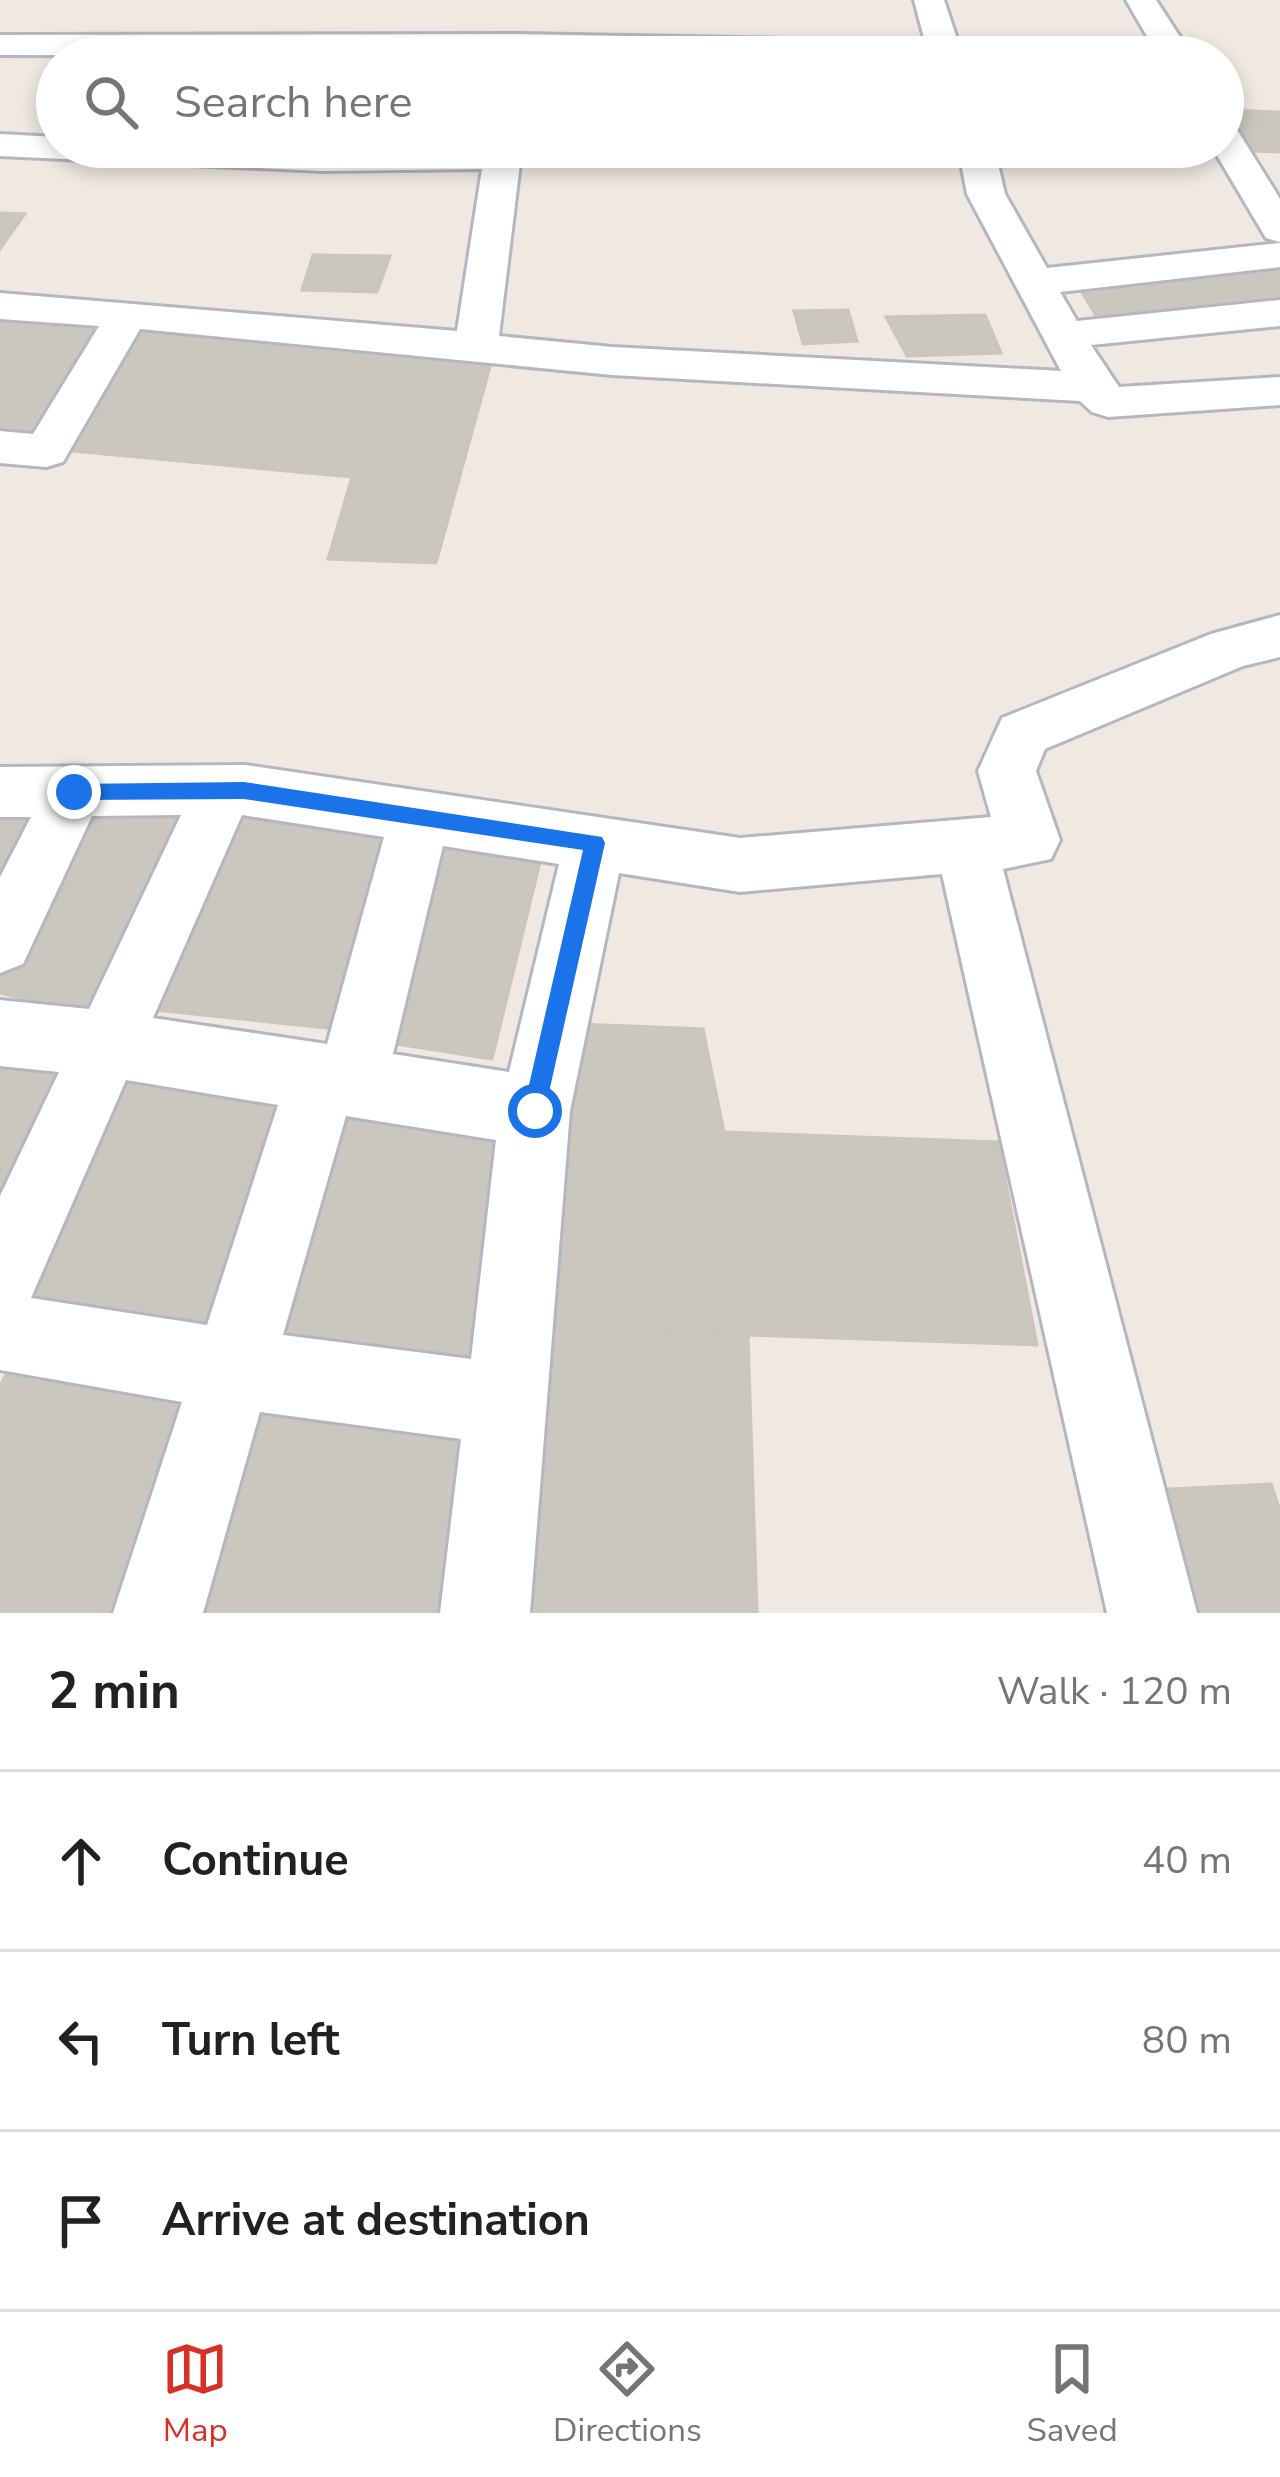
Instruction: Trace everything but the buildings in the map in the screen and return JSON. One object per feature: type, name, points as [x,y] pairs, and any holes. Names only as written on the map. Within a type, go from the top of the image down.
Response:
[{"type":"street","points":[[929,0],[940,36]]},
{"type":"street","points":[[1141,0],[1162,36]]},
{"type":"street","points":[[829,14],[835,36]]},
{"type":"street","points":[[0,45],[36,45]]},
{"type":"street","points":[[0,146],[36,148]]},
{"type":"street","points":[[476,346],[502,168]]},
{"type":"street","points":[[980,168],[986,194],[1092,387],[1108,402],[1280,391]]},
{"type":"street","points":[[1242,168],[1280,230]]},
{"type":"street","points":[[1035,282],[1280,255]]},
{"type":"street","points":[[0,305],[612,361],[1092,387]]},
{"type":"street","points":[[1066,340],[1089,331],[1280,314]]},
{"type":"street","points":[[0,447],[46,451],[128,315]]},
{"type":"street","points":[[0,792],[223,790],[740,865],[1029,840],[1006,771],[1022,734],[1230,649],[1280,636]]},
{"type":"street","points":[[0,1280],[223,790]]},
{"type":"street","points":[[0,943],[74,792]]},
{"type":"street","points":[[158,1613],[231,1367],[336,1080],[420,817]]},
{"type":"street","points":[[485,1613],[535,1111],[595,843]]},
{"type":"street","points":[[966,846],[1152,1613]]},
{"type":"street","points":[[0,1033],[107,1044],[535,1111]]},
{"type":"street","points":[[0,1331],[93,1350],[506,1404]]},
{"type":"route","points":[[74,792],[244,790],[595,843],[535,1111]]}]
